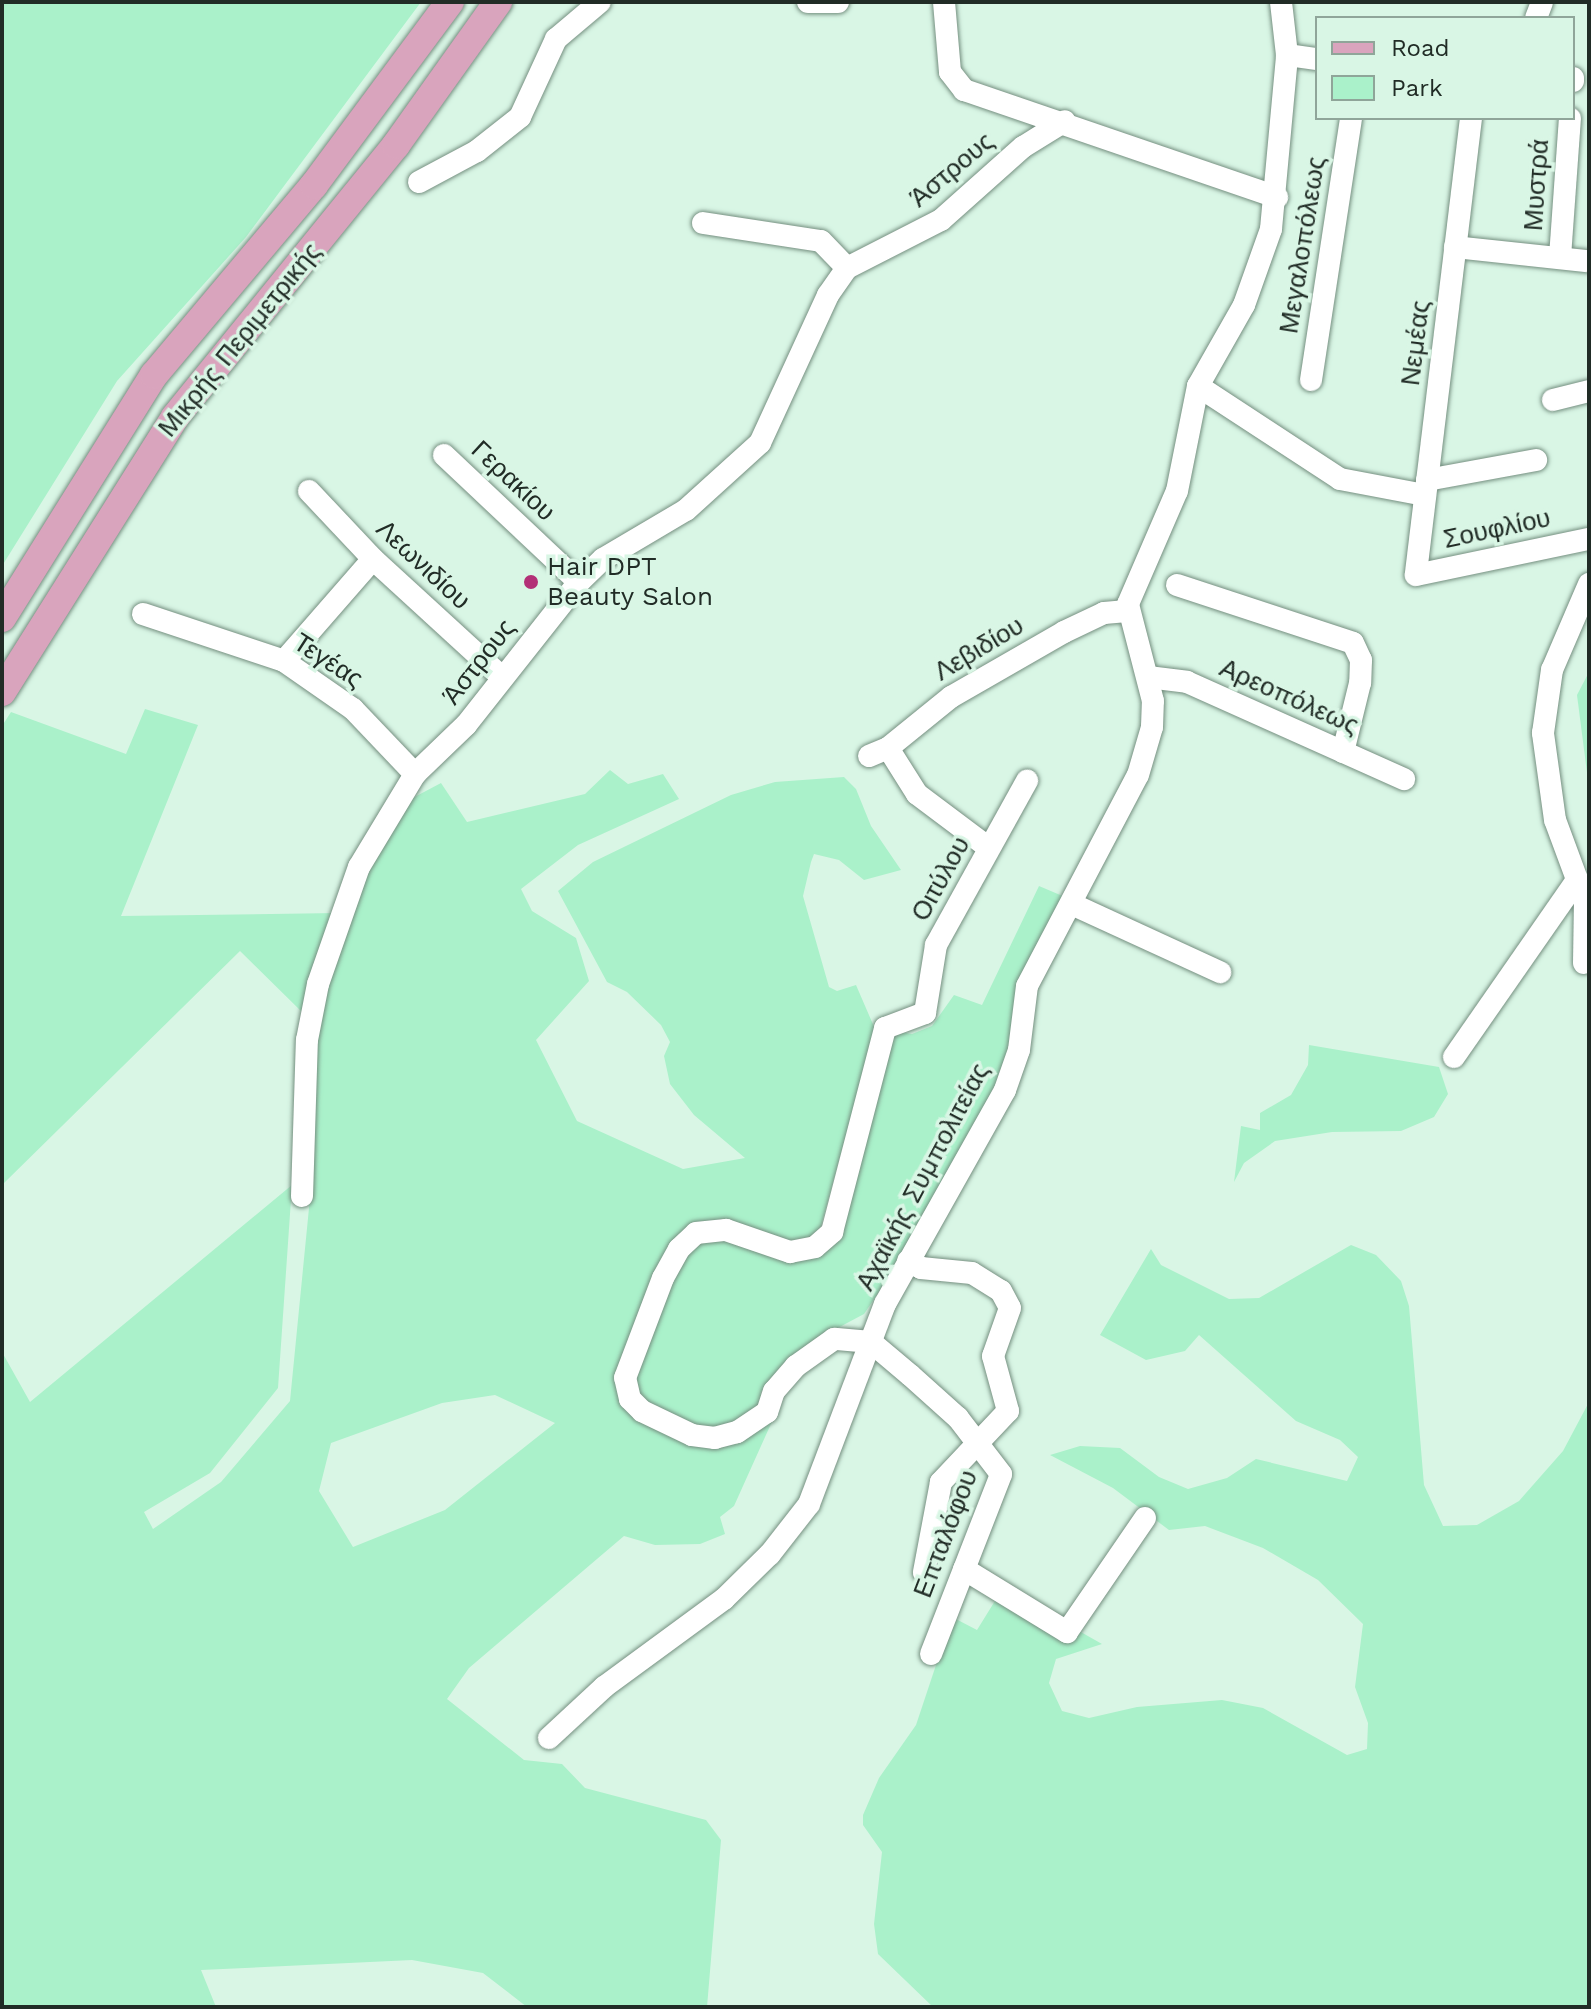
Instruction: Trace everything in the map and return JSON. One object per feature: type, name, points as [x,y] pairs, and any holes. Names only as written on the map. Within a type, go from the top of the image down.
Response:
[{"type":"main road","name":"Μικρής Περιμετρικής","points":[[2,618],[145,388],[314,185],[450,2]]},
{"type":"main road","name":"Μικρής Περιμετρικής","points":[[2,692],[175,417],[396,145],[498,2]]},
{"type":"street","points":[[419,182],[477,151],[520,117],[556,39],[600,2]]},
{"type":"street","points":[[808,2],[838,2]]},
{"type":"street","points":[[944,2],[950,72],[964,90],[991,103],[1065,121],[1277,197]]},
{"type":"street","points":[[1127,611],[1130,595],[1177,491],[1198,386],[1255,279],[1277,197],[1287,55],[1281,2]]},
{"type":"street","points":[[1287,55],[1315,59]]},
{"type":"street","name":"Μεγαλοπόλεως","points":[[1311,380],[1351,120]]},
{"type":"street","name":"Νεμέας","points":[[1416,575],[1471,120]]},
{"type":"street","name":"Μυστρά","points":[[1560,257],[1570,120]]},
{"type":"street","name":"Άστρους","points":[[302,1196],[306,1055],[318,984],[365,855],[415,774],[466,725],[579,582],[603,559],[686,510],[760,443],[828,295],[847,268],[941,220],[1023,147],[1065,121]]},
{"type":"street","points":[[703,223],[821,241],[847,268]]},
{"type":"street","points":[[1455,247],[1586,261]]},
{"type":"street","points":[[1198,386],[1340,479],[1426,487],[1536,460]]},
{"type":"street","points":[[1553,400],[1589,391]]},
{"type":"street","name":"Γερακίου","points":[[444,455],[579,582]]},
{"type":"street","name":"Λεωνιδίου","points":[[309,491],[373,559],[502,677]]},
{"type":"street","name":"Σουφλίου","points":[[1416,575],[1589,539]]},
{"type":"street","points":[[284,661],[373,559]]},
{"type":"street","points":[[1584,963],[1586,911],[1550,800],[1543,716],[1552,670],[1589,584]]},
{"type":"street","points":[[1177,585],[1354,644],[1361,660],[1360,683],[1343,752]]},
{"type":"street","name":"Αχαϊκής Συμπολιτείας","points":[[549,1738],[604,1687],[715,1607],[791,1529],[813,1496],[871,1342],[908,1261],[1005,1090],[1016,1060],[1027,986],[1074,905],[1144,758],[1153,715],[1148,677],[1127,611]]},
{"type":"street","name":"Λεβιδίου","points":[[989,848],[917,794],[879,752],[932,710],[1002,667],[1096,616],[1127,611]]},
{"type":"street","name":"Τεγέας","points":[[143,614],[284,661],[353,709],[415,774]]},
{"type":"street","name":"Αρεοπόλεως","points":[[1148,677],[1187,682],[1404,779]]},
{"type":"street","name":"Οιτύλου","points":[[871,1342],[845,1338],[820,1345],[774,1391],[767,1412],[725,1436],[702,1437],[668,1426],[642,1411],[625,1388],[663,1278],[679,1249],[696,1233],[726,1230],[790,1252],[811,1248],[829,1237],[839,1215],[885,1028],[925,1013],[936,945],[1027,781]]},
{"type":"street","points":[[1454,1057],[1577,880]]},
{"type":"street","points":[[1074,905],[1220,972]]},
{"type":"street","points":[[908,1261],[921,1268],[972,1273],[1007,1300],[1009,1322],[993,1356],[1008,1411],[941,1482],[924,1572]]},
{"type":"street","name":"Επταλόφου","points":[[871,1342],[980,1443],[1001,1474],[931,1654]]},
{"type":"street","points":[[964,1569],[1067,1632],[1145,1518]]},
{"type":"green space","points":[[2,2],[421,2],[246,237],[117,381],[2,566]]},
{"type":"green space","points":[[1589,672],[1589,788],[1577,695]]},
{"type":"green space","points":[[145,709],[198,725],[121,916],[338,913],[304,1014],[240,951],[2,1185],[2,726],[11,712],[126,754]]},
{"type":"green space","points":[[610,770],[628,784],[663,774],[679,799],[578,845],[521,889],[532,911],[576,938],[589,981],[536,1040],[577,1121],[683,1169],[745,1158],[694,1115],[670,1084],[664,1056],[670,1042],[661,1025],[627,992],[607,982],[558,891],[593,862],[731,795],[775,782],[844,777],[856,789],[871,826],[901,870],[864,880],[839,860],[814,854],[803,896],[829,987],[837,991],[856,985],[875,1029],[813,1255],[890,1030],[912,1034],[932,1026],[954,995],[982,1005],[1039,886],[1072,900],[1008,1062],[883,1286],[864,1314],[817,1339],[760,1393],[779,1406],[734,1506],[720,1517],[725,1534],[700,1544],[655,1545],[624,1536],[469,1668],[447,1699],[524,1760],[562,1764],[585,1788],[706,1820],[721,1840],[707,2007],[527,2007],[483,1973],[412,1960],[201,1970],[216,2007],[2,2007],[2,1352],[30,1402],[292,1185],[278,1388],[210,1473],[144,1512],[153,1529],[221,1482],[290,1401],[309,1208],[305,1169],[311,1034],[367,863],[407,801],[441,783],[467,822],[585,794]],"holes":[[[495,1395],[555,1423],[445,1510],[353,1547],[319,1491],[331,1443],[442,1403]]]},
{"type":"green space","points":[[1309,1045],[1439,1067],[1448,1094],[1434,1117],[1401,1131],[1332,1132],[1275,1141],[1244,1163],[1234,1182],[1241,1126],[1260,1130],[1260,1113],[1291,1095],[1308,1065]]},
{"type":"green space","points":[[1351,1245],[1376,1255],[1401,1281],[1409,1306],[1424,1485],[1443,1526],[1477,1525],[1519,1501],[1563,1451],[1589,1402],[1589,2007],[933,2007],[878,1954],[874,1924],[882,1852],[863,1825],[863,1815],[879,1778],[916,1725],[952,1617],[977,1630],[1003,1588],[1102,1644],[1056,1659],[1049,1683],[1062,1711],[1089,1718],[1137,1707],[1222,1700],[1263,1708],[1347,1755],[1367,1749],[1368,1723],[1355,1687],[1363,1624],[1318,1580],[1263,1548],[1205,1526],[1169,1530],[1113,1488],[1050,1455],[1080,1446],[1120,1448],[1159,1477],[1188,1489],[1227,1478],[1256,1459],[1347,1481],[1358,1457],[1340,1440],[1296,1421],[1199,1335],[1185,1351],[1146,1360],[1100,1335],[1151,1249],[1161,1265],[1229,1299],[1259,1298]]},
{"type":"place","name":"Hair DPT Beauty Salon","points":[[531,582]]}]
